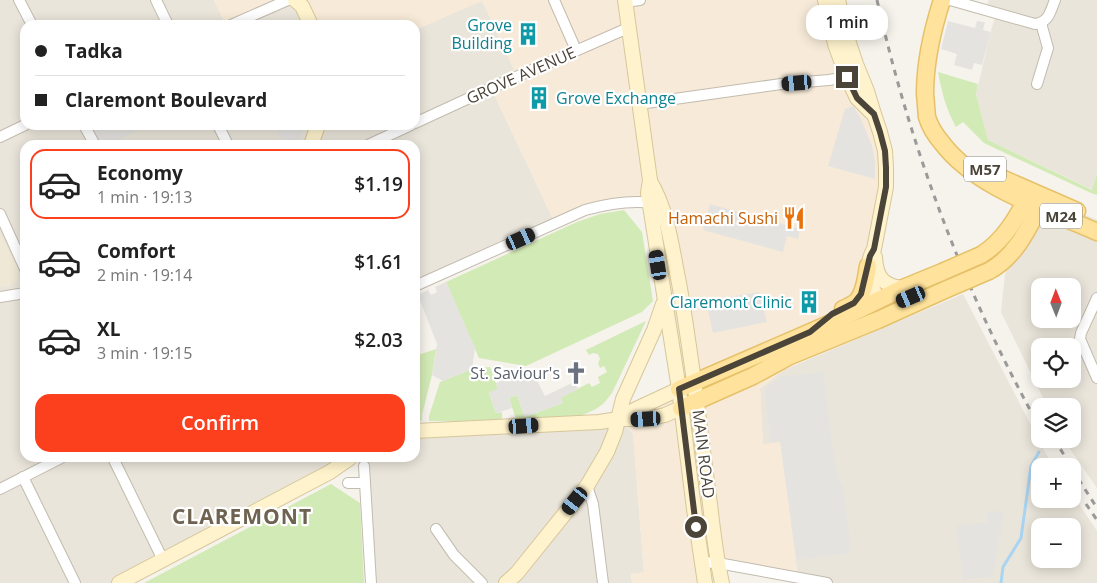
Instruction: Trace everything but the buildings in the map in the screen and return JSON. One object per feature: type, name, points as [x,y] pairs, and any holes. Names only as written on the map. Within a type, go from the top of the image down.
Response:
[{"type":"main road","name":"M57","points":[[942,0],[929,46],[925,73],[928,118],[938,139],[962,164],[1011,195],[1035,199]]},
{"type":"main road","name":"M57","points":[[925,89],[948,135],[965,153],[987,170],[1035,199]]},
{"type":"main road","name":"M24","points":[[1035,199],[1097,220]]},
{"type":"main road","name":"M24","points":[[1035,199],[1097,232]]},
{"type":"main road","name":"M24","points":[[681,408],[753,376],[790,356],[989,271],[999,265],[1015,250],[1024,234],[1035,199]]},
{"type":"main road","name":"M24","points":[[679,389],[981,255],[992,248],[1035,199]]},
{"type":"main road","points":[[1024,234],[1040,222],[1051,220],[1097,237]]},
{"type":"main road","points":[[810,332],[832,314],[857,300],[863,290],[868,266]]},
{"type":"main road","points":[[879,300],[891,304],[934,288],[946,289]]},
{"type":"street","points":[[19,0],[29,20]]},
{"type":"street","points":[[156,0],[166,20]]},
{"type":"street","points":[[242,20],[288,0]]},
{"type":"street","points":[[554,0],[576,50]]},
{"type":"street","points":[[625,1],[640,0]]},
{"type":"street","points":[[825,0],[835,44],[847,77],[857,98],[874,114]]},
{"type":"street","points":[[838,0],[856,64],[867,91],[885,151],[884,198],[874,249],[876,271],[889,285],[903,288]]},
{"type":"street","points":[[950,0],[1035,24],[1041,23],[1047,18],[1055,0]]},
{"type":"street","name":"MAIN ROAD","points":[[625,1],[650,180],[648,193],[655,203],[671,244],[682,300],[722,583]]},
{"type":"street","points":[[300,2],[309,20]]},
{"type":"street","points":[[1037,84],[1048,52],[1041,23]]},
{"type":"street","name":"GROVE AVENUE","points":[[420,121],[628,28]]},
{"type":"street","points":[[638,104],[781,84],[847,77],[856,64]]},
{"type":"street","points":[[0,137],[20,127]]},
{"type":"street","points":[[379,140],[400,130]]},
{"type":"street","points":[[420,284],[585,210],[636,202],[655,203]]},
{"type":"street","name":"MAIN ROAD","points":[[655,203],[664,301],[679,389],[705,583]]},
{"type":"street","points":[[0,214],[20,257]]},
{"type":"street","points":[[874,249],[868,266],[871,284],[879,300]]},
{"type":"street","points":[[0,297],[20,294]]},
{"type":"street","points":[[1097,298],[1080,336],[1097,378]]},
{"type":"street","points":[[506,583],[518,578],[587,486],[610,447],[623,399],[654,330],[664,301]]},
{"type":"street","points":[[619,419],[679,389]]},
{"type":"street","points":[[420,431],[646,419],[665,415],[681,408]]},
{"type":"street","points":[[0,489],[52,462]]},
{"type":"street","points":[[115,462],[163,560]]},
{"type":"street","points":[[118,583],[330,472],[344,462]]},
{"type":"street","points":[[364,466],[371,583]]},
{"type":"street","points":[[23,477],[75,583]]},
{"type":"street","points":[[348,483],[366,483]]},
{"type":"street","points":[[587,486],[593,504],[603,583]]},
{"type":"street","points":[[436,528],[454,555],[482,583]]},
{"type":"street","points":[[701,562],[718,563],[826,583]]},
{"type":"shaded area","points":[[0,0],[214,0],[224,20],[20,20],[20,130],[420,130],[420,28],[482,0],[517,76],[491,88],[555,223],[420,284],[420,140],[20,140],[20,462],[343,462],[119,583],[0,583]]},
{"type":"shaded area","points":[[214,0],[288,0],[242,20],[224,20]]},
{"type":"shaded area","points":[[288,0],[306,20],[242,20]]},
{"type":"shaded area","points":[[295,0],[825,0],[829,18],[874,114],[885,151],[874,292],[759,353],[784,370],[760,389],[763,444],[780,442],[798,578],[702,562],[705,583],[632,583],[631,574],[644,572],[633,434],[619,419],[679,389],[649,203],[604,206],[555,223],[491,88],[517,76],[482,1],[420,28],[420,20],[308,20]]},
{"type":"shaded area","points":[[989,0],[1097,0],[1097,174],[1093,190],[988,140],[976,94],[998,8],[987,5]]},
{"type":"shaded area","points":[[948,21],[975,28],[977,21],[985,22],[983,30],[991,32],[982,65],[974,63],[972,70],[954,65],[957,54],[941,49]]},
{"type":"shaded area","points":[[853,106],[861,119],[872,146],[875,161],[875,179],[828,166],[845,109]]},
{"type":"shaded area","points":[[94,130],[139,130],[118,140],[100,140]]},
{"type":"shaded area","points":[[276,130],[303,130],[300,140],[284,140],[280,138]]},
{"type":"shaded area","points":[[1044,197],[1097,220],[1097,488],[1081,465],[1081,458],[1076,458],[1069,448],[1081,448],[1081,398],[1043,398],[1038,388],[1081,388],[1081,338],[1031,338],[1031,373],[1001,312],[1005,274]]},
{"type":"shaded area","points":[[710,204],[800,229],[798,239],[787,236],[783,252],[703,230]]},
{"type":"shaded area","points":[[0,233],[18,269],[18,280],[9,286],[0,287]]},
{"type":"shaded area","points":[[446,282],[475,348],[472,369],[443,381],[432,375],[437,344],[420,300],[420,294],[428,290],[431,295],[437,292],[435,287]]},
{"type":"shaded area","points":[[759,292],[767,322],[713,333],[706,301]]},
{"type":"shaded area","points":[[963,294],[1031,425],[1031,448],[1043,448],[1049,458],[1031,458],[1031,508],[1081,507],[1097,531],[1097,583],[827,583],[798,578],[780,443],[763,445],[760,388],[784,370]]},
{"type":"shaded area","points":[[531,369],[545,396],[574,382],[578,389],[561,398],[563,403],[525,417],[517,395],[509,398],[512,408],[496,413],[489,392],[498,389],[496,383]]},
{"type":"shaded area","points":[[823,372],[836,471],[844,490],[851,553],[797,560],[780,441],[770,442],[765,390],[780,377]]},
{"type":"shaded area","points":[[619,419],[633,434],[644,573],[631,574],[632,583],[518,583],[517,574],[506,583],[371,583],[364,466],[366,462],[420,462],[420,431]]},
{"type":"shaded area","points":[[999,511],[1004,513],[992,576],[963,580],[956,526],[988,522],[986,512]]},
{"type":"green space","points":[[938,72],[978,84],[976,94],[988,140],[1092,190],[1097,174],[1097,195],[984,143],[963,122],[956,127],[945,101]]},
{"type":"green space","points":[[624,210],[642,232],[653,301],[642,312],[526,366],[479,358],[446,282],[577,222],[600,214]]},
{"type":"green space","points":[[646,321],[612,393],[604,403],[578,417],[516,419],[509,398],[517,395],[525,417],[563,403],[560,398],[589,383],[592,387],[600,383],[598,377],[607,372],[604,366],[600,368],[598,354],[593,353],[589,355],[586,350]]},
{"type":"green space","points":[[436,349],[422,421],[420,421],[420,354]]},
{"type":"green space","points":[[490,367],[498,389],[489,393],[496,413],[502,412],[502,420],[429,421],[440,382],[472,369]]},
{"type":"green space","points":[[331,484],[360,503],[364,583],[144,583]]},
{"type":"waterway","points":[[1001,583],[1003,567],[1021,538],[1031,466],[1039,452]]},
{"type":"railway","points":[[877,0],[906,112],[943,220],[964,273],[1031,411]]},
{"type":"railway","points":[[1060,448],[1066,458]]},
{"type":"railway","points":[[1081,483],[1097,508]]},
{"type":"railway","points":[[1086,504],[1097,520]]},
{"type":"place","name":"Grove Building","points":[[528,34]]},
{"type":"place","name":"Grove Exchange","points":[[539,98]]},
{"type":"place","name":"Hamachi Sushi","points":[[794,218]]},
{"type":"place","name":"Claremont Clinic","points":[[809,302]]},
{"type":"place","name":"St. Saviour's","points":[[576,373]]},
{"type":"district","name":"CLAREMONT","points":[[242,516]]},
{"type":"route","points":[[696,527],[679,389],[810,332],[832,314],[854,303],[860,297],[863,290],[870,256],[874,249],[886,187],[885,151],[874,114],[857,98],[847,77]]}]
